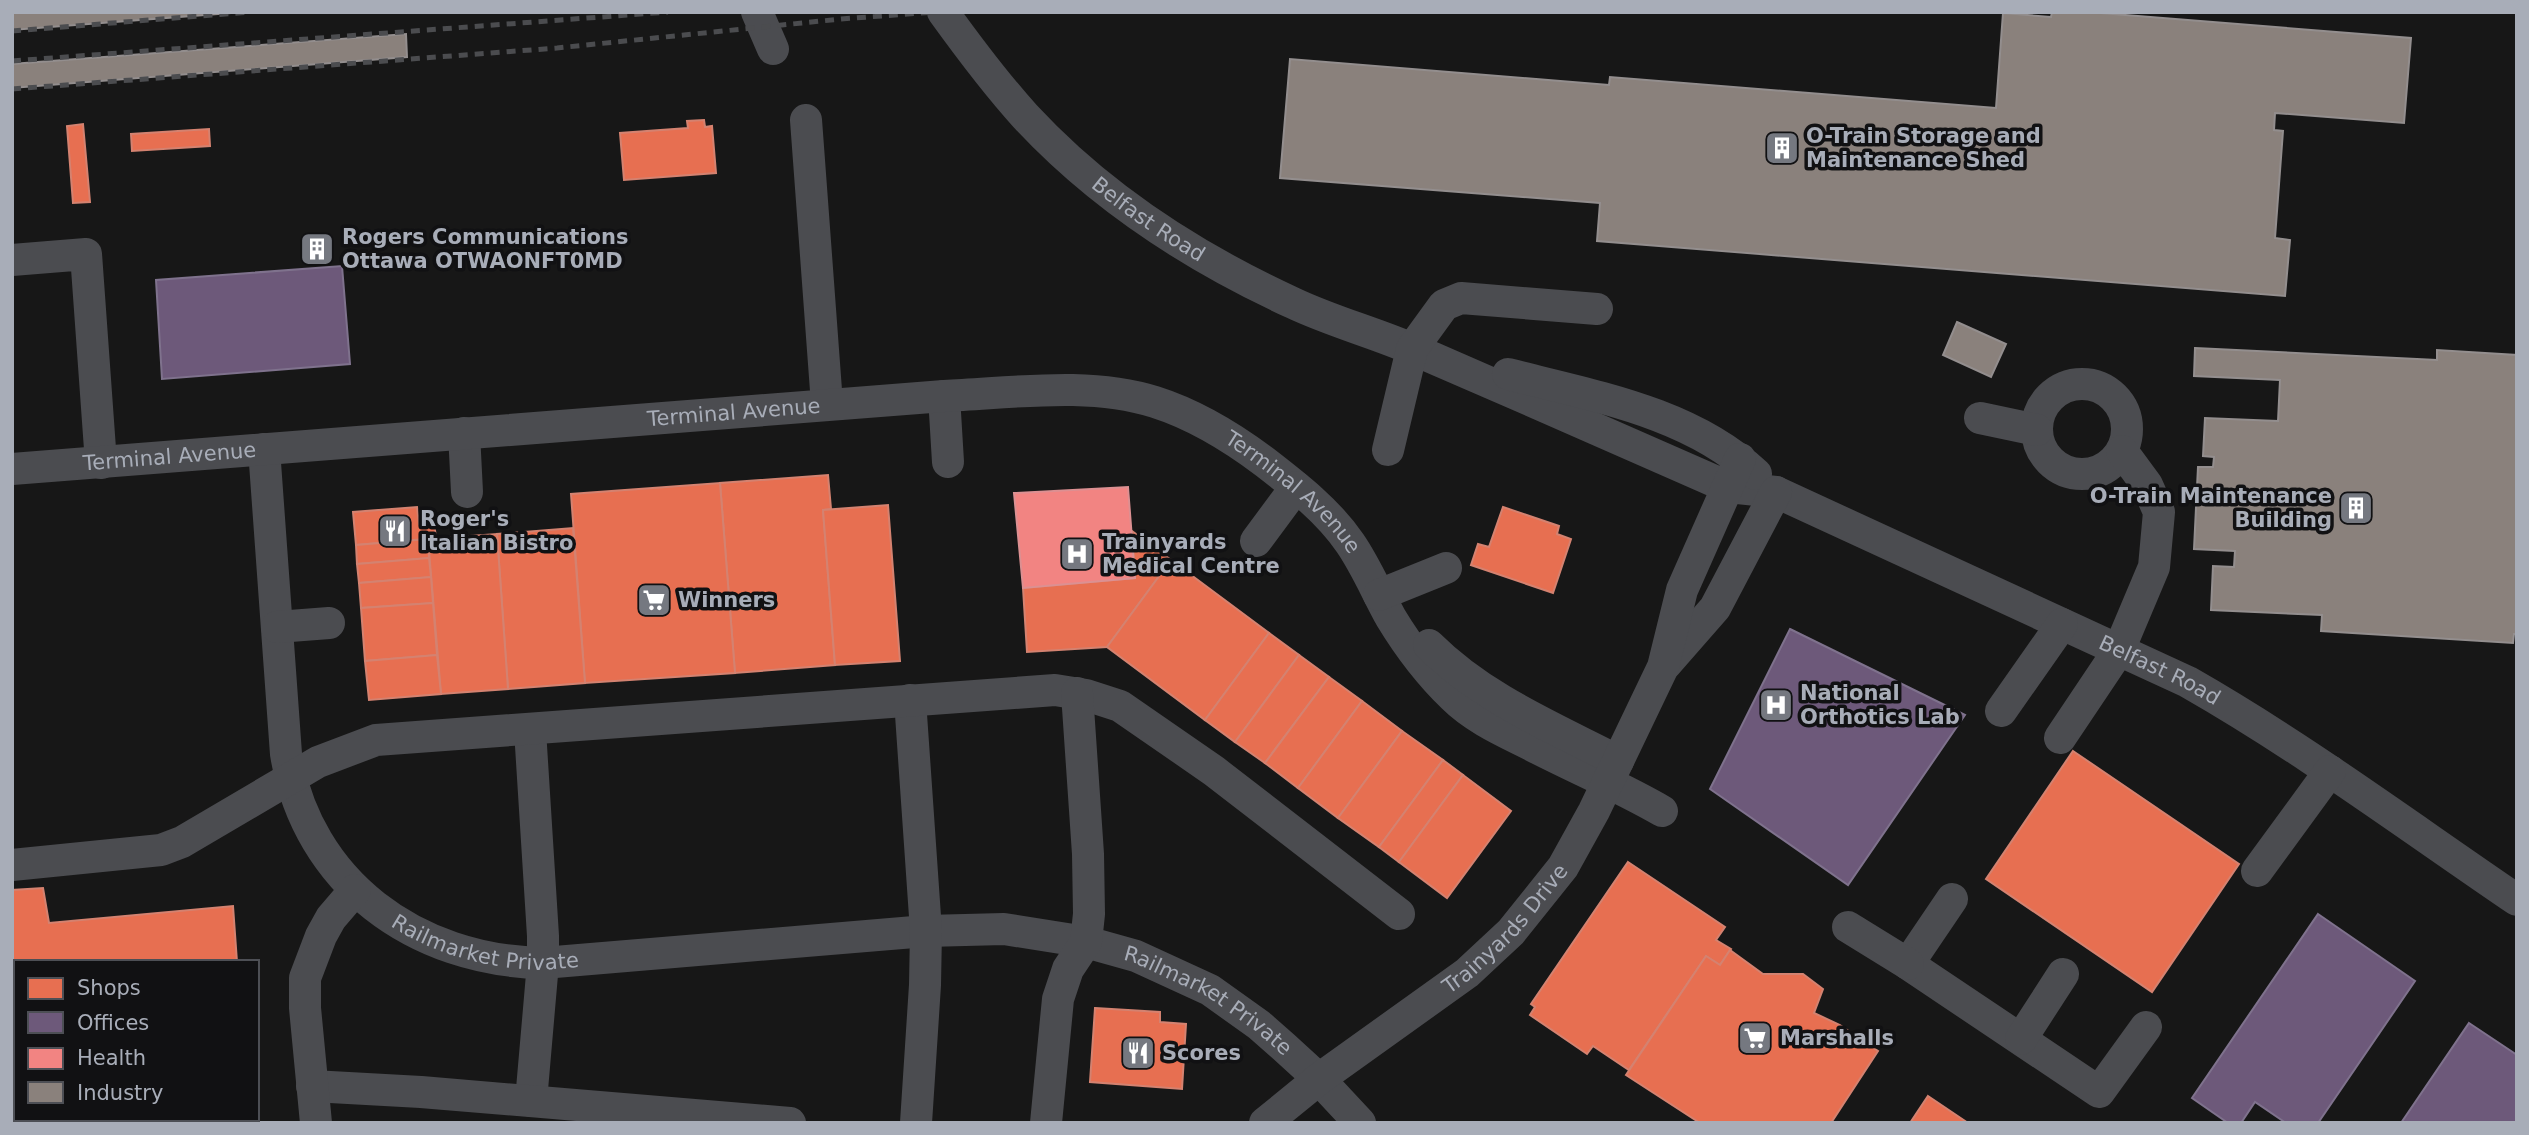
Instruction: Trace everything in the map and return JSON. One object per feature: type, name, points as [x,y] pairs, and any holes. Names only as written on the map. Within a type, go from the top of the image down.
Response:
[{"type":"street","points":[[757,12],[773,49]]},
{"type":"street","name":"Belfast Road","points":[[943,12],[996,83],[1027,118],[1098,183],[1172,237],[1248,282],[1295,304],[1412,349],[1623,404],[1694,432],[1734,473],[2188,682],[2261,725],[2517,900]]},
{"type":"street","points":[[806,120],[827,404]]},
{"type":"street","points":[[12,260],[86,254],[101,463]]},
{"type":"street","points":[[1388,450],[1412,349],[1444,305],[1451,300],[1474,299],[1598,309]]},
{"type":"street","points":[[2081,384],[2093,386],[2114,397],[2126,417],[2128,428],[2122,451],[2115,460],[2095,472],[2072,473],[2051,462],[2039,442],[2037,430],[2039,419],[2050,398],[2070,386],[2081,384]]},
{"type":"street","name":"Terminal Avenue","points":[[12,469],[944,396],[1089,391],[1155,402],[1229,437],[1296,487],[1337,525],[1352,545],[1398,629],[1421,662],[1454,699],[1501,730],[1612,772],[1662,811]]},
{"type":"street","points":[[944,396],[948,462]]},
{"type":"street","points":[[1980,418],[2037,430]]},
{"type":"street","points":[[464,433],[467,492]]},
{"type":"street","name":"Railmarket Private","points":[[264,449],[286,754],[297,803],[319,845],[340,875],[355,890],[400,923],[450,947],[500,960],[543,963],[926,932],[1004,929],[1086,942],[1136,956],[1210,990],[1259,1025],[1319,1079],[1360,1123]]},
{"type":"street","points":[[2060,738],[2119,650],[2154,568],[2159,512],[2147,485],[2122,451]]},
{"type":"street","name":"Trainyards Drive","points":[[1265,1123],[1319,1079],[1450,986],[1511,932],[1563,867],[1663,667],[1682,590],[1734,473]]},
{"type":"street","points":[[1256,541],[1296,487]]},
{"type":"street","name":"Trainyards Drive","points":[[1663,667],[1715,608],[1776,492]]},
{"type":"street","points":[[1379,595],[1446,568]]},
{"type":"street","points":[[277,627],[329,623]]},
{"type":"street","points":[[2001,711],[2062,624]]},
{"type":"street","points":[[12,865],[161,850],[182,842],[318,762],[376,740],[1055,690],[1077,693],[1119,706],[1164,735],[1399,914]]},
{"type":"street","points":[[1046,1123],[1058,999],[1068,969],[1086,942],[1089,914],[1088,854],[1077,693]]},
{"type":"street","points":[[910,700],[926,932],[916,1123]]},
{"type":"street","points":[[530,730],[543,963],[531,1101]]},
{"type":"street","points":[[2257,872],[2330,771]]},
{"type":"street","points":[[316,1123],[305,1008],[305,978],[331,918],[355,890]]},
{"type":"street","points":[[1908,964],[1952,899]]},
{"type":"street","points":[[1848,927],[2099,1091],[2146,1027]]},
{"type":"street","points":[[2021,1039],[2063,974]]},
{"type":"street","points":[[312,1086],[421,1091],[790,1123]]},
{"type":"building: Shops","points":[[704,120],[705,127],[712,126],[716,173],[624,180],[620,133],[688,128],[687,121]]},
{"type":"building: Shops","points":[[83,124],[90,202],[73,203],[67,126]]},
{"type":"building: Shops","points":[[209,129],[210,146],[132,151],[131,134]]},
{"type":"building: Shops","name":"Rogers Communications Ottawa OTWAONFT0MD","points":[[323,236],[324,260],[311,261],[309,238]]},
{"type":"building: Shops","points":[[828,475],[831,509],[823,510],[835,665],[735,673],[720,483]]},
{"type":"building: Shops","name":"Winners","points":[[720,483],[735,673],[585,683],[571,494]]},
{"type":"building: Shops","points":[[888,505],[900,661],[835,665],[823,510]]},
{"type":"building: Shops","name":"Roger's Italian Bistro","points":[[417,507],[419,524],[434,522],[436,538],[356,545],[353,512]]},
{"type":"building: Shops","points":[[1503,507],[1559,526],[1557,534],[1571,539],[1553,593],[1471,565],[1478,544],[1489,547]]},
{"type":"building: Shops","points":[[573,528],[585,683],[508,689],[497,534]]},
{"type":"building: Shops","points":[[1132,531],[1171,560],[1107,647],[1027,652],[1023,588],[1135,578]]},
{"type":"building: Shops","points":[[497,534],[508,689],[441,694],[428,539]]},
{"type":"building: Shops","points":[[428,539],[429,558],[357,564],[356,545]]},
{"type":"building: Shops","points":[[429,558],[431,577],[359,583],[357,564]]},
{"type":"building: Shops","points":[[1171,560],[1269,633],[1205,720],[1107,647]]},
{"type":"building: Shops","points":[[431,577],[433,603],[361,608],[359,583]]},
{"type":"building: Shops","points":[[433,603],[437,655],[365,661],[361,608]]},
{"type":"building: Shops","points":[[1269,633],[1299,655],[1235,742],[1205,720]]},
{"type":"building: Shops","points":[[437,655],[441,694],[369,700],[365,661]]},
{"type":"building: Shops","points":[[1299,655],[1329,677],[1265,763],[1235,742]]},
{"type":"building: Shops","points":[[1329,677],[1362,701],[1298,788],[1265,763]]},
{"type":"building: Shops","points":[[1362,701],[1402,731],[1338,818],[1298,788]]},
{"type":"building: Shops","points":[[1402,731],[1443,760],[1379,847],[1338,818]]},
{"type":"building: Shops","points":[[2073,751],[2239,864],[2152,992],[1986,879]]},
{"type":"building: Shops","points":[[1443,760],[1463,775],[1399,862],[1379,847]]},
{"type":"building: Shops","points":[[1463,775],[1511,811],[1447,898],[1399,862]]},
{"type":"building: Shops","points":[[1628,862],[1725,927],[1716,940],[1731,949],[1720,965],[1706,956],[1629,1070],[1593,1046],[1587,1054],[1530,1015],[1535,1007],[1531,1004]]},
{"type":"building: Shops","points":[[43,888],[49,923],[233,906],[237,960],[14,960],[14,1121],[237,1123],[12,1123],[12,890]]},
{"type":"building: Shops","name":"Marshalls","points":[[1730,950],[1763,974],[1803,974],[1823,989],[1814,1013],[1840,1025],[1878,1051],[1831,1123],[1700,1123],[1626,1075],[1706,956],[1720,965]]},
{"type":"building: Shops","name":"Scores","points":[[1095,1008],[1160,1012],[1160,1022],[1186,1024],[1182,1089],[1090,1082]]},
{"type":"building: Shops","points":[[1928,1096],[1968,1123],[1910,1123]]},
{"type":"building: Offices","points":[[342,266],[350,364],[162,379],[156,280]]},
{"type":"building: Offices","points":[[1790,629],[1965,715],[1848,885],[1710,789]]},
{"type":"building: Offices","points":[[2318,914],[2415,981],[2318,1123],[2286,1123],[2255,1102],[2241,1123],[2228,1123],[2192,1098]]},
{"type":"building: Offices","points":[[2469,1023],[2517,1055],[2517,1123],[2401,1123]]},
{"type":"building: Health","name":"Trainyards Medical Centre","points":[[1128,487],[1135,578],[1023,588],[1014,493]]},
{"type":"building: Industry","points":[[12,12],[244,12],[12,30]]},
{"type":"building: Industry","name":"O-Train Storage and Maintenance Shed","points":[[2052,12],[2088,12],[2411,38],[2404,123],[2275,113],[2274,130],[2283,131],[2275,238],[2290,240],[2285,296],[1597,241],[1600,203],[1280,178],[1290,59],[1609,85],[1610,77],[1996,108],[2003,13],[2051,17]]},
{"type":"building: Industry","points":[[406,34],[407,57],[12,88],[12,64]]},
{"type":"building: Industry","points":[[1957,322],[2006,344],[1991,377],[1943,355]]},
{"type":"building: Industry","name":"O-Train Maintenance Building","points":[[2195,348],[2437,360],[2437,350],[2517,355],[2517,634],[2514,634],[2513,643],[2321,631],[2322,615],[2211,610],[2213,566],[2234,567],[2235,551],[2194,549],[2198,467],[2213,467],[2214,457],[2203,456],[2205,418],[2278,421],[2280,380],[2194,376]]},
{"type":"railway","points":[[12,31],[250,12]]},
{"type":"railway","points":[[12,61],[668,12]]},
{"type":"railway","points":[[12,89],[557,48],[935,12]]},
{"type":"place","name":"O-Train Storage and Maintenance Shed","points":[[1782,148]]},
{"type":"place","name":"Rogers Communications Ottawa OTWAONFT0MD","points":[[317,249]]},
{"type":"place","name":"O-Train Maintenance Building","points":[[2356,508]]},
{"type":"place","name":"Roger's Italian Bistro","points":[[395,531]]},
{"type":"place","name":"Trainyards Medical Centre","points":[[1077,554]]},
{"type":"place","name":"Winners","points":[[654,600]]},
{"type":"place","name":"National Orthotics Lab","points":[[1776,705]]},
{"type":"place","name":"Marshalls","points":[[1755,1038]]},
{"type":"place","name":"Scores","points":[[1138,1053]]}]
